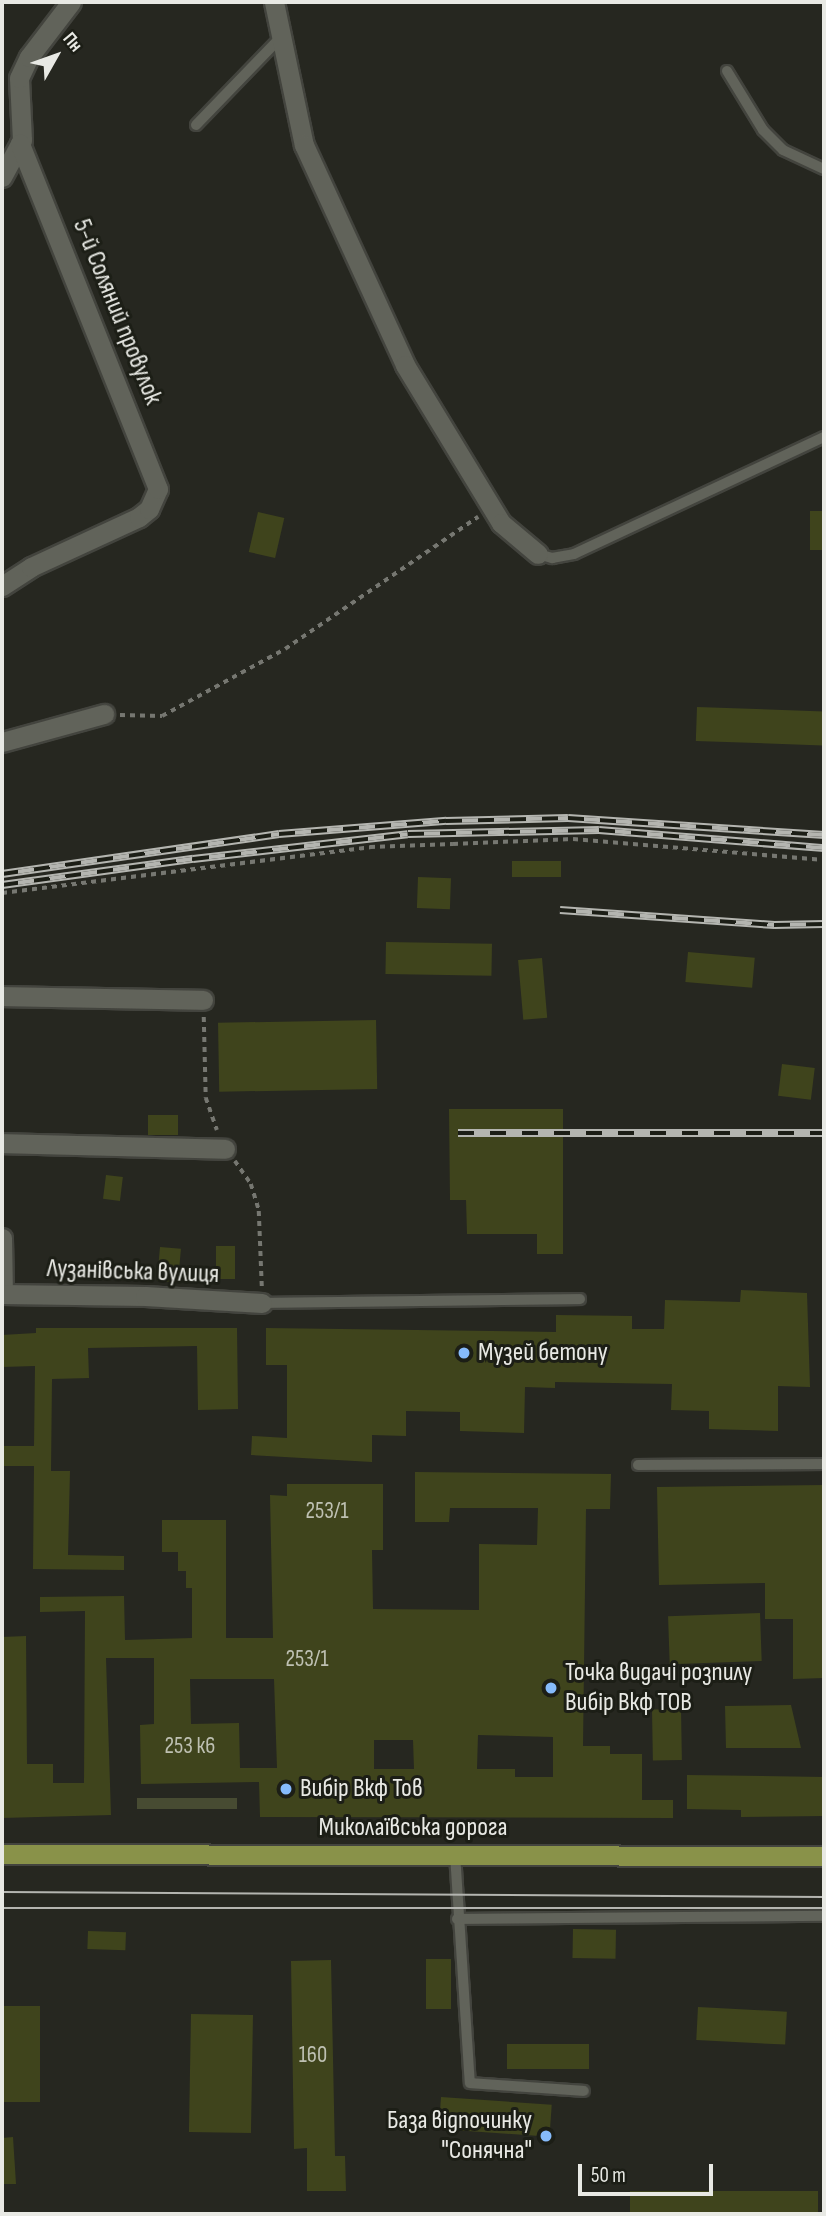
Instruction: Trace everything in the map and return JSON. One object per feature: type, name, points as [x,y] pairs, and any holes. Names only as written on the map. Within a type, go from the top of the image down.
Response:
[{"type":"main road","name":"Миколаївська дорога","points":[[2,1854],[824,1856]]},
{"type":"street","points":[[2,177],[20,144],[23,123],[19,78],[29,57],[71,2]]},
{"type":"street","points":[[275,2],[280,38],[304,145],[405,365],[501,523],[538,554]]},
{"type":"street","name":"5-й Соляний провулок","points":[[2,586],[31,567],[139,517],[154,500],[158,489],[20,144]]},
{"type":"street","points":[[2,742],[104,714]]},
{"type":"street","points":[[2,996],[203,1000]]},
{"type":"street","points":[[2,1143],[225,1149]]},
{"type":"street","points":[[2,1238],[2,1294]]},
{"type":"street","name":"Лузанівська вулиця","points":[[2,1294],[145,1296],[262,1303]]},
{"type":"lane","points":[[196,125],[280,38]]},
{"type":"lane","points":[[727,71],[763,130],[783,150],[824,169]]},
{"type":"lane","points":[[538,554],[552,558],[574,554],[824,437]]},
{"type":"lane","points":[[262,1303],[580,1299]]},
{"type":"lane","points":[[638,1465],[824,1464]]},
{"type":"lane","points":[[455,1854],[457,1919],[470,2083],[584,2091]]},
{"type":"lane","points":[[457,1919],[824,1916]]},
{"type":"path","points":[[104,714],[162,716],[285,649],[491,508]]},
{"type":"path","points":[[2,893],[370,847],[573,839],[824,860]]},
{"type":"green space","points":[[137,1798],[237,1798],[237,1809],[137,1809]]},
{"type":"building","points":[[810,511],[824,511],[824,550],[810,550]]},
{"type":"building","points":[[258,512],[284,518],[275,558],[249,552]]},
{"type":"building","points":[[697,707],[824,711],[823,745],[696,741]]},
{"type":"building","points":[[512,861],[561,861],[561,877],[512,877]]},
{"type":"building","points":[[418,877],[451,878],[450,909],[417,908]]},
{"type":"building","points":[[386,942],[492,944],[491,976],[385,974]]},
{"type":"building","points":[[688,952],[755,958],[752,988],[685,982]]},
{"type":"building","points":[[542,958],[547,1018],[523,1020],[518,960]]},
{"type":"building","points":[[376,1020],[377,1089],[219,1092],[218,1023]]},
{"type":"building","points":[[782,1064],[815,1068],[811,1100],[778,1096]]},
{"type":"building","points":[[449,1109],[563,1109],[563,1254],[537,1254],[537,1234],[467,1234],[466,1200],[450,1200]]},
{"type":"building","points":[[148,1115],[178,1115],[178,1135],[148,1135]]},
{"type":"building","points":[[106,1175],[123,1177],[120,1201],[103,1199]]},
{"type":"building","points":[[216,1246],[235,1246],[235,1279],[216,1279]]},
{"type":"building","points":[[160,1247],[181,1249],[178,1283],[157,1281]]},
{"type":"building","points":[[741,1290],[807,1293],[810,1387],[778,1386],[778,1431],[709,1429],[709,1411],[671,1410],[672,1384],[555,1382],[555,1388],[525,1387],[524,1433],[460,1431],[460,1412],[406,1411],[406,1436],[372,1435],[372,1462],[251,1455],[252,1436],[287,1438],[287,1365],[266,1365],[266,1328],[556,1332],[556,1315],[632,1316],[632,1329],[664,1329],[665,1300],[740,1302]]},
{"type":"building","points":[[36,1328],[237,1328],[238,1409],[198,1410],[197,1346],[88,1348],[89,1378],[52,1379],[51,1471],[70,1471],[68,1555],[124,1556],[124,1570],[33,1569],[34,1466],[2,1466],[2,1446],[34,1446],[35,1366],[2,1367],[2,1335],[36,1333]]},
{"type":"building","points":[[415,1472],[611,1474],[610,1509],[586,1509],[583,1746],[610,1746],[610,1754],[642,1754],[642,1800],[673,1800],[673,1818],[260,1817],[259,1782],[141,1784],[140,1725],[154,1724],[154,1658],[106,1658],[111,1815],[2,1818],[2,1637],[26,1636],[27,1764],[53,1764],[53,1783],[84,1783],[85,1611],[40,1612],[40,1597],[124,1596],[125,1640],[192,1638],[192,1588],[186,1588],[186,1571],[178,1571],[178,1552],[162,1552],[162,1520],[226,1520],[226,1638],[273,1638],[270,1495],[287,1496],[287,1484],[383,1484],[383,1550],[372,1550],[373,1609],[479,1610],[479,1544],[537,1545],[538,1508],[450,1508],[449,1522],[415,1522]],"holes":[[[190,1679],[274,1679],[277,1768],[240,1768],[239,1723],[191,1724]],[[478,1735],[553,1737],[553,1777],[515,1777],[515,1769],[477,1769]],[[374,1740],[413,1740],[414,1769],[374,1769]]]},
{"type":"building","points":[[824,1485],[824,1678],[793,1679],[793,1619],[765,1619],[765,1583],[659,1585],[657,1487]]},
{"type":"building","points":[[760,1613],[762,1661],[670,1664],[668,1616]]},
{"type":"building","points":[[791,1705],[801,1748],[726,1748],[725,1706]]},
{"type":"building","points":[[681,1709],[682,1760],[653,1760],[652,1710]]},
{"type":"building","points":[[687,1775],[824,1777],[824,1816],[741,1817],[741,1810],[687,1809]]},
{"type":"building","points":[[573,1929],[616,1930],[615,1959],[572,1958]]},
{"type":"building","points":[[88,1931],[126,1932],[125,1950],[87,1949]]},
{"type":"building","points":[[426,1959],[451,1959],[451,2009],[426,2009]]},
{"type":"building","points":[[331,1960],[335,2156],[345,2156],[346,2191],[307,2191],[307,2148],[294,2149],[291,1961]]},
{"type":"building","points":[[2,2006],[40,2006],[40,2102],[2,2102]]},
{"type":"building","points":[[698,2007],[787,2012],[785,2045],[696,2040]]},
{"type":"building","points":[[191,2014],[253,2015],[251,2133],[189,2132]]},
{"type":"building","points":[[507,2044],[589,2044],[589,2069],[507,2069]]},
{"type":"building","points":[[441,2097],[552,2105],[549,2137],[439,2129]]},
{"type":"building","points":[[13,2137],[16,2184],[2,2184],[2,2138]]},
{"type":"building","points":[[630,2191],[818,2191],[818,2214],[630,2214]]},
{"type":"tram line","points":[[2,1892],[824,1897]]},
{"type":"tram line","points":[[2,1908],[824,1908]]},
{"type":"railway","points":[[2,874],[279,834],[446,821],[568,818],[824,835]]},
{"type":"railway","points":[[2,885],[408,834],[599,830],[824,848]]},
{"type":"railway","points":[[560,910],[774,925],[824,924]]},
{"type":"railway","points":[[458,1133],[824,1133]]},
{"type":"place","name":"Музей бетону","points":[[464,1353]]},
{"type":"place","name":"Точка видачі розпилу Вибір Вкф ТОВ","points":[[551,1688]]},
{"type":"place","name":"Вибір Вкф Тов","points":[[286,1789]]},
{"type":"place","name":"База відпочинку \"Сонячна\"","points":[[546,2136]]}]
